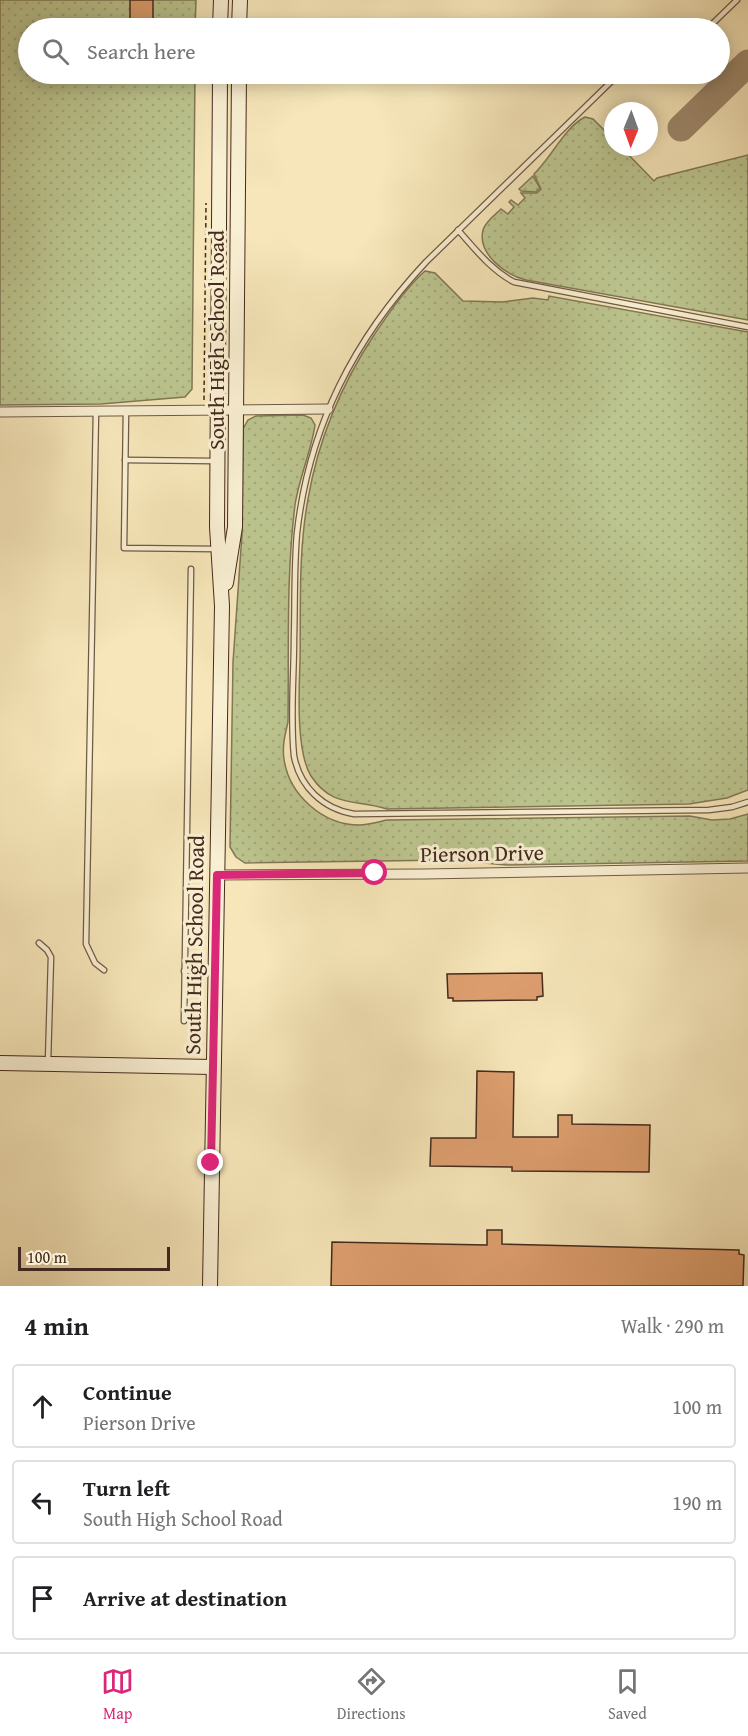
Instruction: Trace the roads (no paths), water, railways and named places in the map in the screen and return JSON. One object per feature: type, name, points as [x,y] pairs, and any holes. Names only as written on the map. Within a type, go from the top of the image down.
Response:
[{"type":"street","points":[[220,0],[220,18]]},
{"type":"street","points":[[239,18],[240,0]]},
{"type":"street","name":"South High School Road","points":[[210,1286],[222,606],[218,549],[217,461],[211,409],[220,84]]},
{"type":"street","name":"South High School Road","points":[[222,606],[235,527],[239,84]]},
{"type":"street","points":[[0,412],[328,409]]},
{"type":"street","name":"Pierson Drive","points":[[217,875],[748,868]]},
{"type":"street","points":[[0,1063],[213,1066]]},
{"type":"lane","points":[[718,18],[737,0]]},
{"type":"lane","points":[[609,84],[458,230],[397,293],[353,358],[328,409],[304,489],[299,520],[296,562],[293,748],[299,773],[314,795],[341,811],[370,815],[702,810],[724,809],[748,802]]},
{"type":"lane","points":[[458,230],[493,268],[514,282],[748,327]]},
{"type":"lane","points":[[126,410],[124,548],[218,549]]},
{"type":"lane","points":[[96,411],[86,944],[95,963],[104,970]]},
{"type":"lane","points":[[125,460],[217,461]]},
{"type":"lane","points":[[184,1021],[191,569]]},
{"type":"lane","points":[[39,943],[51,957],[48,1064]]},
{"type":"lane","points":[[184,971],[215,971]]}]
